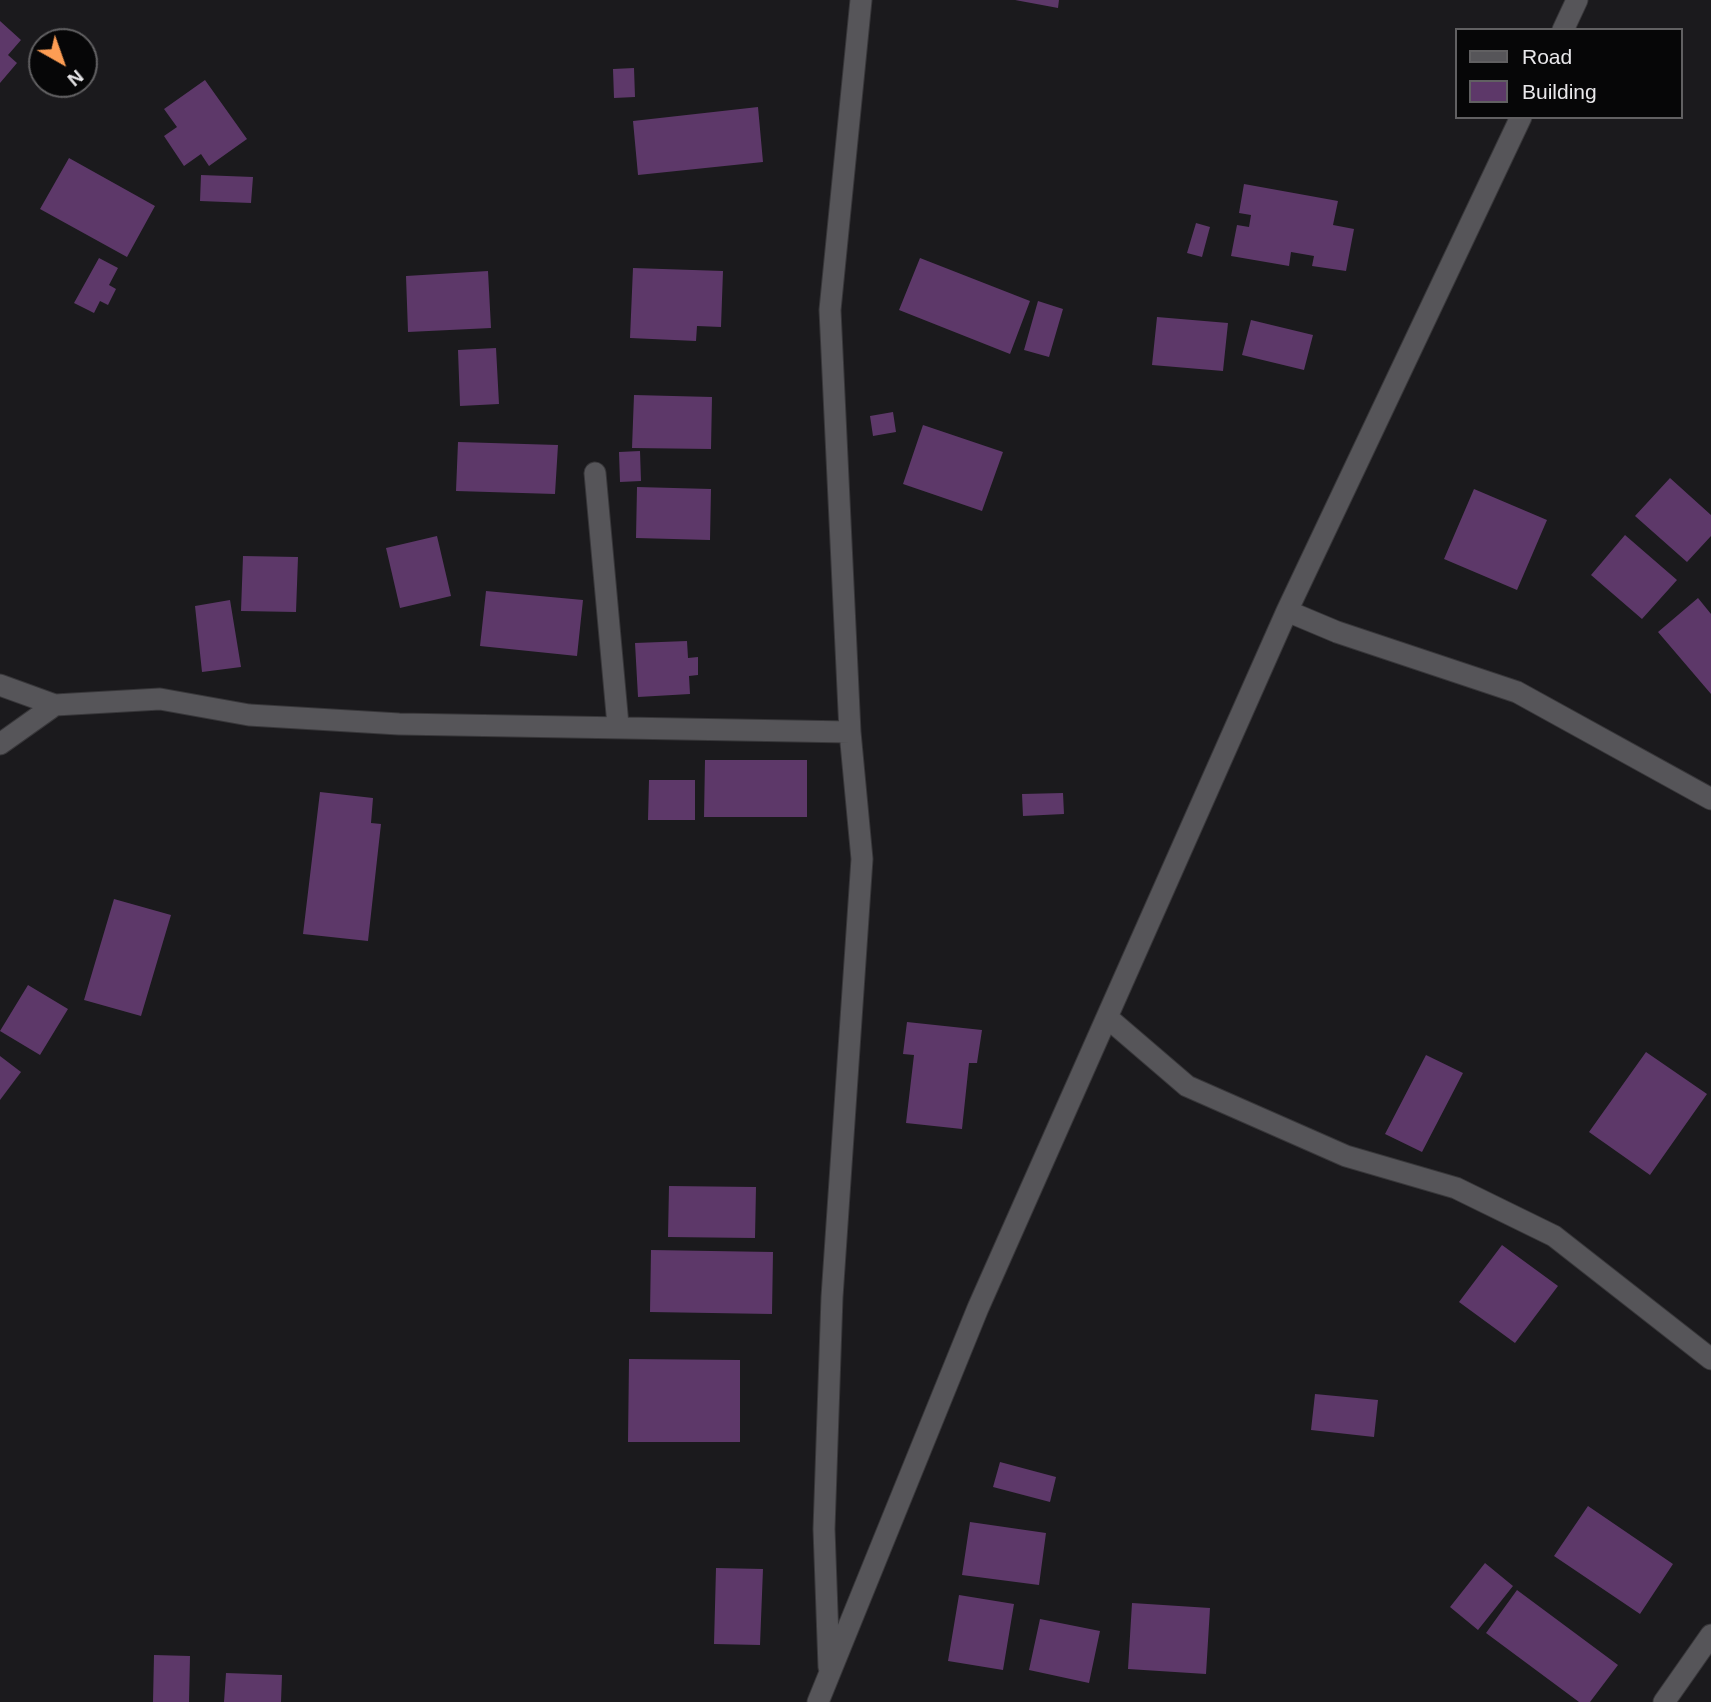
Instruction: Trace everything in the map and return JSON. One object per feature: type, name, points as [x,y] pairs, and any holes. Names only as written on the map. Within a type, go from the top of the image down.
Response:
[{"type":"street","points":[[829,1673],[824,1529],[832,1297],[862,859],[850,732],[830,310],[861,0]]},
{"type":"street","points":[[1564,28],[1577,0]]},
{"type":"street","points":[[818,1702],[978,1308],[1109,1019],[1287,611],[1520,119]]},
{"type":"street","points":[[595,473],[618,725]]},
{"type":"street","points":[[1287,611],[1336,632],[1517,692],[1711,799]]},
{"type":"street","points":[[0,685],[55,705],[160,699],[248,715],[399,724],[618,725],[850,732]]},
{"type":"street","points":[[0,744],[55,705]]},
{"type":"street","points":[[1109,1019],[1187,1086],[1346,1156],[1456,1188],[1554,1236],[1711,1359]]},
{"type":"street","points":[[1664,1702],[1711,1635]]},
{"type":"building","points":[[1015,0],[1059,0],[1058,8]]},
{"type":"building","points":[[0,21],[21,40],[8,55],[17,63],[0,83]]},
{"type":"building","points":[[634,68],[635,97],[614,98],[613,69]]},
{"type":"building","points":[[205,80],[247,139],[209,166],[201,154],[184,166],[164,136],[177,127],[164,109]]},
{"type":"building","points":[[758,107],[763,162],[638,175],[633,121]]},
{"type":"building","points":[[69,158],[155,206],[127,257],[40,209]]},
{"type":"building","points":[[201,175],[253,177],[251,203],[200,201]]},
{"type":"building","points":[[1244,184],[1338,201],[1333,225],[1354,229],[1346,271],[1312,266],[1314,256],[1291,252],[1289,266],[1231,256],[1237,225],[1249,227],[1251,215],[1239,213]]},
{"type":"building","points":[[1196,223],[1210,227],[1202,257],[1187,253]]},
{"type":"building","points":[[99,258],[118,268],[109,285],[116,289],[108,305],[100,301],[94,313],[74,303]]},
{"type":"building","points":[[920,258],[1030,301],[1010,354],[899,310]]},
{"type":"building","points":[[633,268],[723,271],[721,327],[697,326],[696,341],[630,338]]},
{"type":"building","points":[[488,271],[491,328],[408,332],[406,276]]},
{"type":"building","points":[[1038,301],[1063,309],[1049,357],[1024,350]]},
{"type":"building","points":[[1157,317],[1228,323],[1223,371],[1152,365]]},
{"type":"building","points":[[1251,320],[1313,335],[1304,370],[1242,355]]},
{"type":"building","points":[[496,348],[499,404],[460,406],[458,350]]},
{"type":"building","points":[[634,395],[712,397],[711,449],[632,448]]},
{"type":"building","points":[[893,412],[896,432],[873,436],[870,416]]},
{"type":"building","points":[[923,425],[1003,452],[982,511],[903,484]]},
{"type":"building","points":[[458,442],[558,445],[555,494],[456,491]]},
{"type":"building","points":[[640,451],[641,481],[620,482],[619,452]]},
{"type":"building","points":[[1670,478],[1711,515],[1711,536],[1687,562],[1635,516]]},
{"type":"building","points":[[637,487],[711,489],[710,540],[636,538]]},
{"type":"building","points":[[1474,489],[1547,520],[1517,590],[1444,559]]},
{"type":"building","points":[[1625,535],[1677,580],[1642,619],[1591,575]]},
{"type":"building","points":[[437,536],[451,596],[400,608],[386,548]]},
{"type":"building","points":[[243,556],[298,557],[296,612],[241,611]]},
{"type":"building","points":[[486,591],[583,600],[577,656],[480,646]]},
{"type":"building","points":[[1698,598],[1711,614],[1711,694],[1658,632]]},
{"type":"building","points":[[230,600],[241,667],[202,672],[195,606]]},
{"type":"building","points":[[687,641],[688,658],[698,657],[698,675],[689,676],[690,694],[638,697],[635,643]]},
{"type":"building","points":[[705,760],[807,760],[807,817],[704,817]]},
{"type":"building","points":[[649,780],[695,780],[695,820],[648,820]]},
{"type":"building","points":[[320,792],[373,798],[371,823],[381,824],[368,941],[303,934]]},
{"type":"building","points":[[1063,793],[1064,814],[1023,816],[1022,794]]},
{"type":"building","points":[[114,899],[171,915],[141,1016],[84,1000]]},
{"type":"building","points":[[28,985],[68,1009],[40,1055],[0,1031]]},
{"type":"building","points":[[907,1022],[982,1030],[977,1063],[969,1063],[962,1129],[906,1123],[914,1055],[903,1054]]},
{"type":"building","points":[[1646,1052],[1707,1094],[1650,1175],[1589,1132]]},
{"type":"building","points":[[1426,1055],[1463,1073],[1422,1152],[1385,1134]]},
{"type":"building","points":[[0,1056],[21,1072],[0,1100]]},
{"type":"building","points":[[669,1186],[756,1187],[755,1238],[668,1237]]},
{"type":"building","points":[[1502,1245],[1558,1286],[1515,1343],[1459,1302]]},
{"type":"building","points":[[651,1250],[773,1252],[772,1314],[650,1312]]},
{"type":"building","points":[[629,1359],[740,1360],[740,1442],[628,1442]]},
{"type":"building","points":[[1315,1394],[1378,1400],[1374,1437],[1311,1430]]},
{"type":"building","points":[[1000,1462],[1056,1477],[1050,1502],[993,1487]]},
{"type":"building","points":[[1588,1506],[1673,1564],[1640,1614],[1554,1556]]},
{"type":"building","points":[[970,1522],[1046,1533],[1039,1585],[962,1575]]},
{"type":"building","points":[[1485,1563],[1513,1586],[1478,1630],[1450,1607]]},
{"type":"building","points":[[716,1568],[763,1569],[760,1645],[714,1644]]},
{"type":"building","points":[[1517,1590],[1618,1665],[1590,1702],[1579,1702],[1486,1633]]},
{"type":"building","points":[[959,1595],[1014,1604],[1003,1670],[948,1661]]},
{"type":"building","points":[[1132,1603],[1210,1608],[1206,1674],[1128,1669]]},
{"type":"building","points":[[1040,1619],[1100,1631],[1089,1683],[1029,1670]]},
{"type":"building","points":[[154,1655],[190,1656],[189,1702],[153,1702]]},
{"type":"building","points":[[226,1673],[282,1675],[281,1702],[224,1702]]}]
